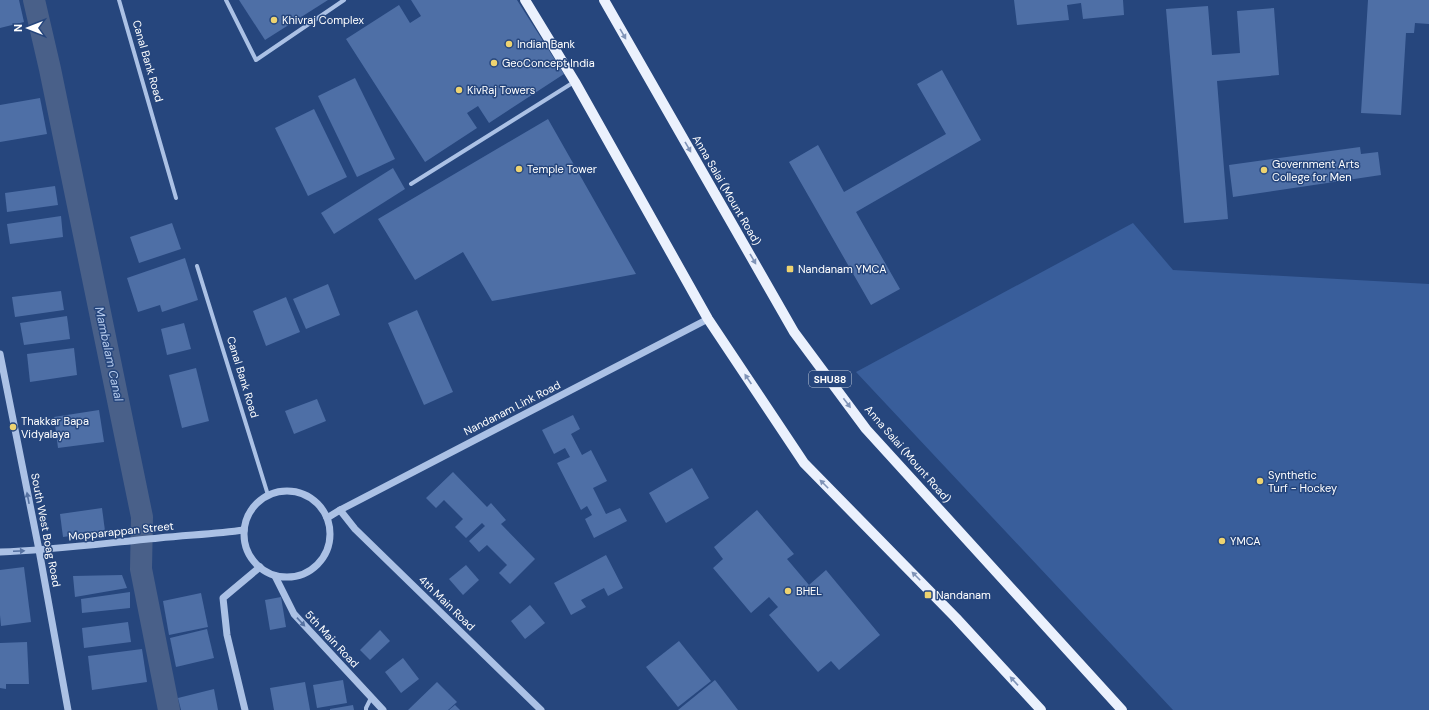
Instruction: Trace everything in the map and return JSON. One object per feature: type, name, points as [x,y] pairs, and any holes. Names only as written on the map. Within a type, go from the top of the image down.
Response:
[{"type":"main road","points":[[525,0],[575,82],[708,319],[804,463],[956,618],[1041,710]]},
{"type":"main road","name":"Anna Salai (Mount Road)","points":[[604,0],[794,332],[866,428],[1122,710]]},
{"type":"street","name":"Canal Bank Road","points":[[119,0],[176,198]]},
{"type":"street","points":[[226,0],[256,60],[344,0]]},
{"type":"street","points":[[411,184],[575,82]]},
{"type":"street","name":"Canal Bank Road","points":[[197,266],[268,495]]},
{"type":"street","name":"Nandanam Link Road","points":[[327,518],[708,319]]},
{"type":"street","name":"South West Boag Road","points":[[0,354],[39,550],[68,710]]},
{"type":"street","points":[[282,490],[296,491],[309,496],[320,506],[327,518],[330,532],[329,545],[323,558],[314,568],[302,574],[288,577],[275,576],[260,567],[251,557],[246,544],[244,530],[247,519],[252,509],[259,501],[268,495],[282,490]]},
{"type":"street","name":"4th Main Road","points":[[340,510],[355,529],[541,710]]},
{"type":"street","name":"Mopparappan Street","points":[[0,552],[39,550],[244,530]]},
{"type":"street","points":[[245,710],[227,635],[223,598],[260,567]]},
{"type":"street","name":"5th Main Road","points":[[275,576],[294,614],[383,710]]},
{"type":"street","points":[[366,710],[371,698]]},
{"type":"shaded area","name":"YMCA","points":[[1133,223],[1173,270],[1429,284],[1429,710],[1173,710],[856,372]]},
{"type":"building","points":[[0,0],[19,0],[24,22],[0,28]]},
{"type":"building","name":"Khivraj Complex","points":[[239,0],[328,0],[265,40]]},
{"type":"building","name":"KivRaj Towers","points":[[411,0],[517,0],[564,74],[489,123],[478,106],[467,113],[477,128],[425,162],[346,39],[399,5],[410,23],[421,16]]},
{"type":"building","points":[[1014,0],[1123,0],[1124,15],[1083,19],[1081,3],[1067,5],[1069,20],[1017,25]]},
{"type":"building","points":[[1368,0],[1429,0],[1429,24],[1415,23],[1414,33],[1406,33],[1401,115],[1361,113]]},
{"type":"building","points":[[1208,6],[1212,55],[1240,53],[1237,11],[1274,8],[1279,75],[1217,81],[1228,219],[1184,223],[1166,9]]},
{"type":"building","points":[[942,70],[981,140],[856,212],[900,289],[871,305],[789,162],[818,145],[844,192],[946,134],[917,84]]},
{"type":"building","points":[[355,78],[395,159],[357,177],[318,96]]},
{"type":"building","points":[[40,98],[47,134],[0,142],[0,105]]},
{"type":"building","points":[[314,109],[347,177],[308,196],[275,128]]},
{"type":"building","name":"Temple Tower","points":[[548,119],[636,274],[492,301],[463,252],[415,280],[378,219]]},
{"type":"building","points":[[1360,147],[1361,154],[1378,152],[1381,175],[1233,197],[1229,165]]},
{"type":"building","points":[[393,168],[405,189],[334,234],[321,213]]},
{"type":"building","points":[[55,186],[58,205],[7,212],[5,193]]},
{"type":"building","points":[[61,216],[63,237],[10,244],[7,224]]},
{"type":"building","points":[[172,223],[181,249],[139,263],[130,237]]},
{"type":"building","points":[[185,258],[198,300],[162,312],[160,305],[138,312],[127,278]]},
{"type":"building","points":[[328,284],[340,315],[306,329],[293,299]]},
{"type":"building","points":[[61,291],[64,310],[15,317],[12,297]]},
{"type":"building","points":[[286,297],[300,332],[266,346],[253,311]]},
{"type":"building","points":[[417,310],[453,392],[424,405],[388,323]]},
{"type":"building","points":[[67,316],[70,339],[24,345],[20,323]]},
{"type":"building","points":[[184,323],[191,349],[167,355],[161,329]]},
{"type":"building","points":[[74,348],[77,375],[30,382],[27,354]]},
{"type":"building","points":[[196,368],[209,421],[182,428],[169,375]]},
{"type":"building","points":[[317,399],[326,421],[294,434],[285,411]]},
{"type":"building","points":[[99,410],[104,442],[58,448],[54,417]]},
{"type":"building","points":[[573,415],[580,429],[571,434],[582,455],[591,450],[607,481],[593,488],[606,514],[620,508],[627,521],[594,538],[585,519],[592,515],[587,506],[581,510],[557,463],[570,457],[565,448],[554,454],[542,430]]},
{"type":"building","points":[[692,468],[709,498],[666,523],[649,493]]},
{"type":"building","points":[[453,472],[487,507],[491,503],[506,520],[501,524],[535,559],[510,584],[499,573],[507,565],[487,545],[479,552],[469,541],[485,526],[482,523],[466,538],[455,527],[463,519],[444,500],[436,508],[426,498]]},
{"type":"building","points":[[102,508],[105,531],[63,537],[60,514]]},
{"type":"building","name":"BHEL","points":[[757,510],[794,554],[787,559],[809,585],[826,570],[880,635],[839,670],[831,661],[818,672],[769,615],[778,607],[769,597],[751,613],[713,568],[723,559],[714,547]]},
{"type":"building","points":[[606,555],[623,588],[608,596],[604,588],[581,600],[586,607],[571,615],[554,583]]},
{"type":"building","points":[[466,565],[479,580],[463,595],[449,579]]},
{"type":"building","points":[[24,567],[31,622],[1,626],[0,570]]},
{"type":"building","points":[[122,575],[127,588],[75,597],[73,576]]},
{"type":"building","points":[[130,592],[130,608],[82,613],[81,599]]},
{"type":"building","points":[[201,593],[208,627],[169,635],[163,601]]},
{"type":"building","points":[[281,597],[286,627],[270,630],[265,600]]},
{"type":"building","points":[[530,605],[545,623],[525,639],[511,621]]},
{"type":"building","points":[[128,622],[131,642],[84,648],[82,628]]},
{"type":"building","points":[[207,629],[214,658],[176,667],[170,638]]},
{"type":"building","points":[[380,630],[390,641],[370,660],[360,650]]},
{"type":"building","points":[[679,641],[711,681],[678,707],[646,667]]},
{"type":"building","points":[[27,642],[29,684],[6,684],[6,689],[0,688],[0,643]]},
{"type":"building","points":[[142,649],[147,682],[92,690],[88,656]]},
{"type":"building","points":[[403,658],[419,679],[401,693],[385,672]]},
{"type":"building","points":[[343,680],[347,703],[317,708],[313,685]]},
{"type":"building","points":[[715,680],[738,710],[678,710]]},
{"type":"building","points":[[305,682],[310,710],[274,710],[270,688]]},
{"type":"building","points":[[437,682],[457,702],[448,710],[408,710]]},
{"type":"building","points":[[214,689],[218,710],[181,710],[178,698]]},
{"type":"building","points":[[353,705],[354,710],[330,710],[330,709]]},
{"type":"building","points":[[455,705],[460,710],[449,710]]},
{"type":"waterway","name":"Mambalam Canal","points":[[34,0],[50,69],[142,517],[141,569],[169,710]]},
{"type":"place","name":"Khivraj Complex","points":[[274,20]]},
{"type":"place","name":"Indian Bank","points":[[509,44]]},
{"type":"place","name":"GeoConcept India","points":[[494,63]]},
{"type":"place","name":"KivRaj Towers","points":[[459,90]]},
{"type":"place","name":"Temple Tower","points":[[519,169]]},
{"type":"place","name":"Government Arts College for Men","points":[[1264,170]]},
{"type":"place","name":"Nandanam YMCA","points":[[790,269]]},
{"type":"place","name":"Thakkar Bapa Vidyalaya","points":[[13,427]]},
{"type":"place","name":"Synthetic Turf - Hockey","points":[[1260,481]]},
{"type":"place","name":"YMCA","points":[[1222,541]]},
{"type":"place","name":"BHEL","points":[[788,591]]},
{"type":"place","name":"Nandanam","points":[[928,595]]}]
